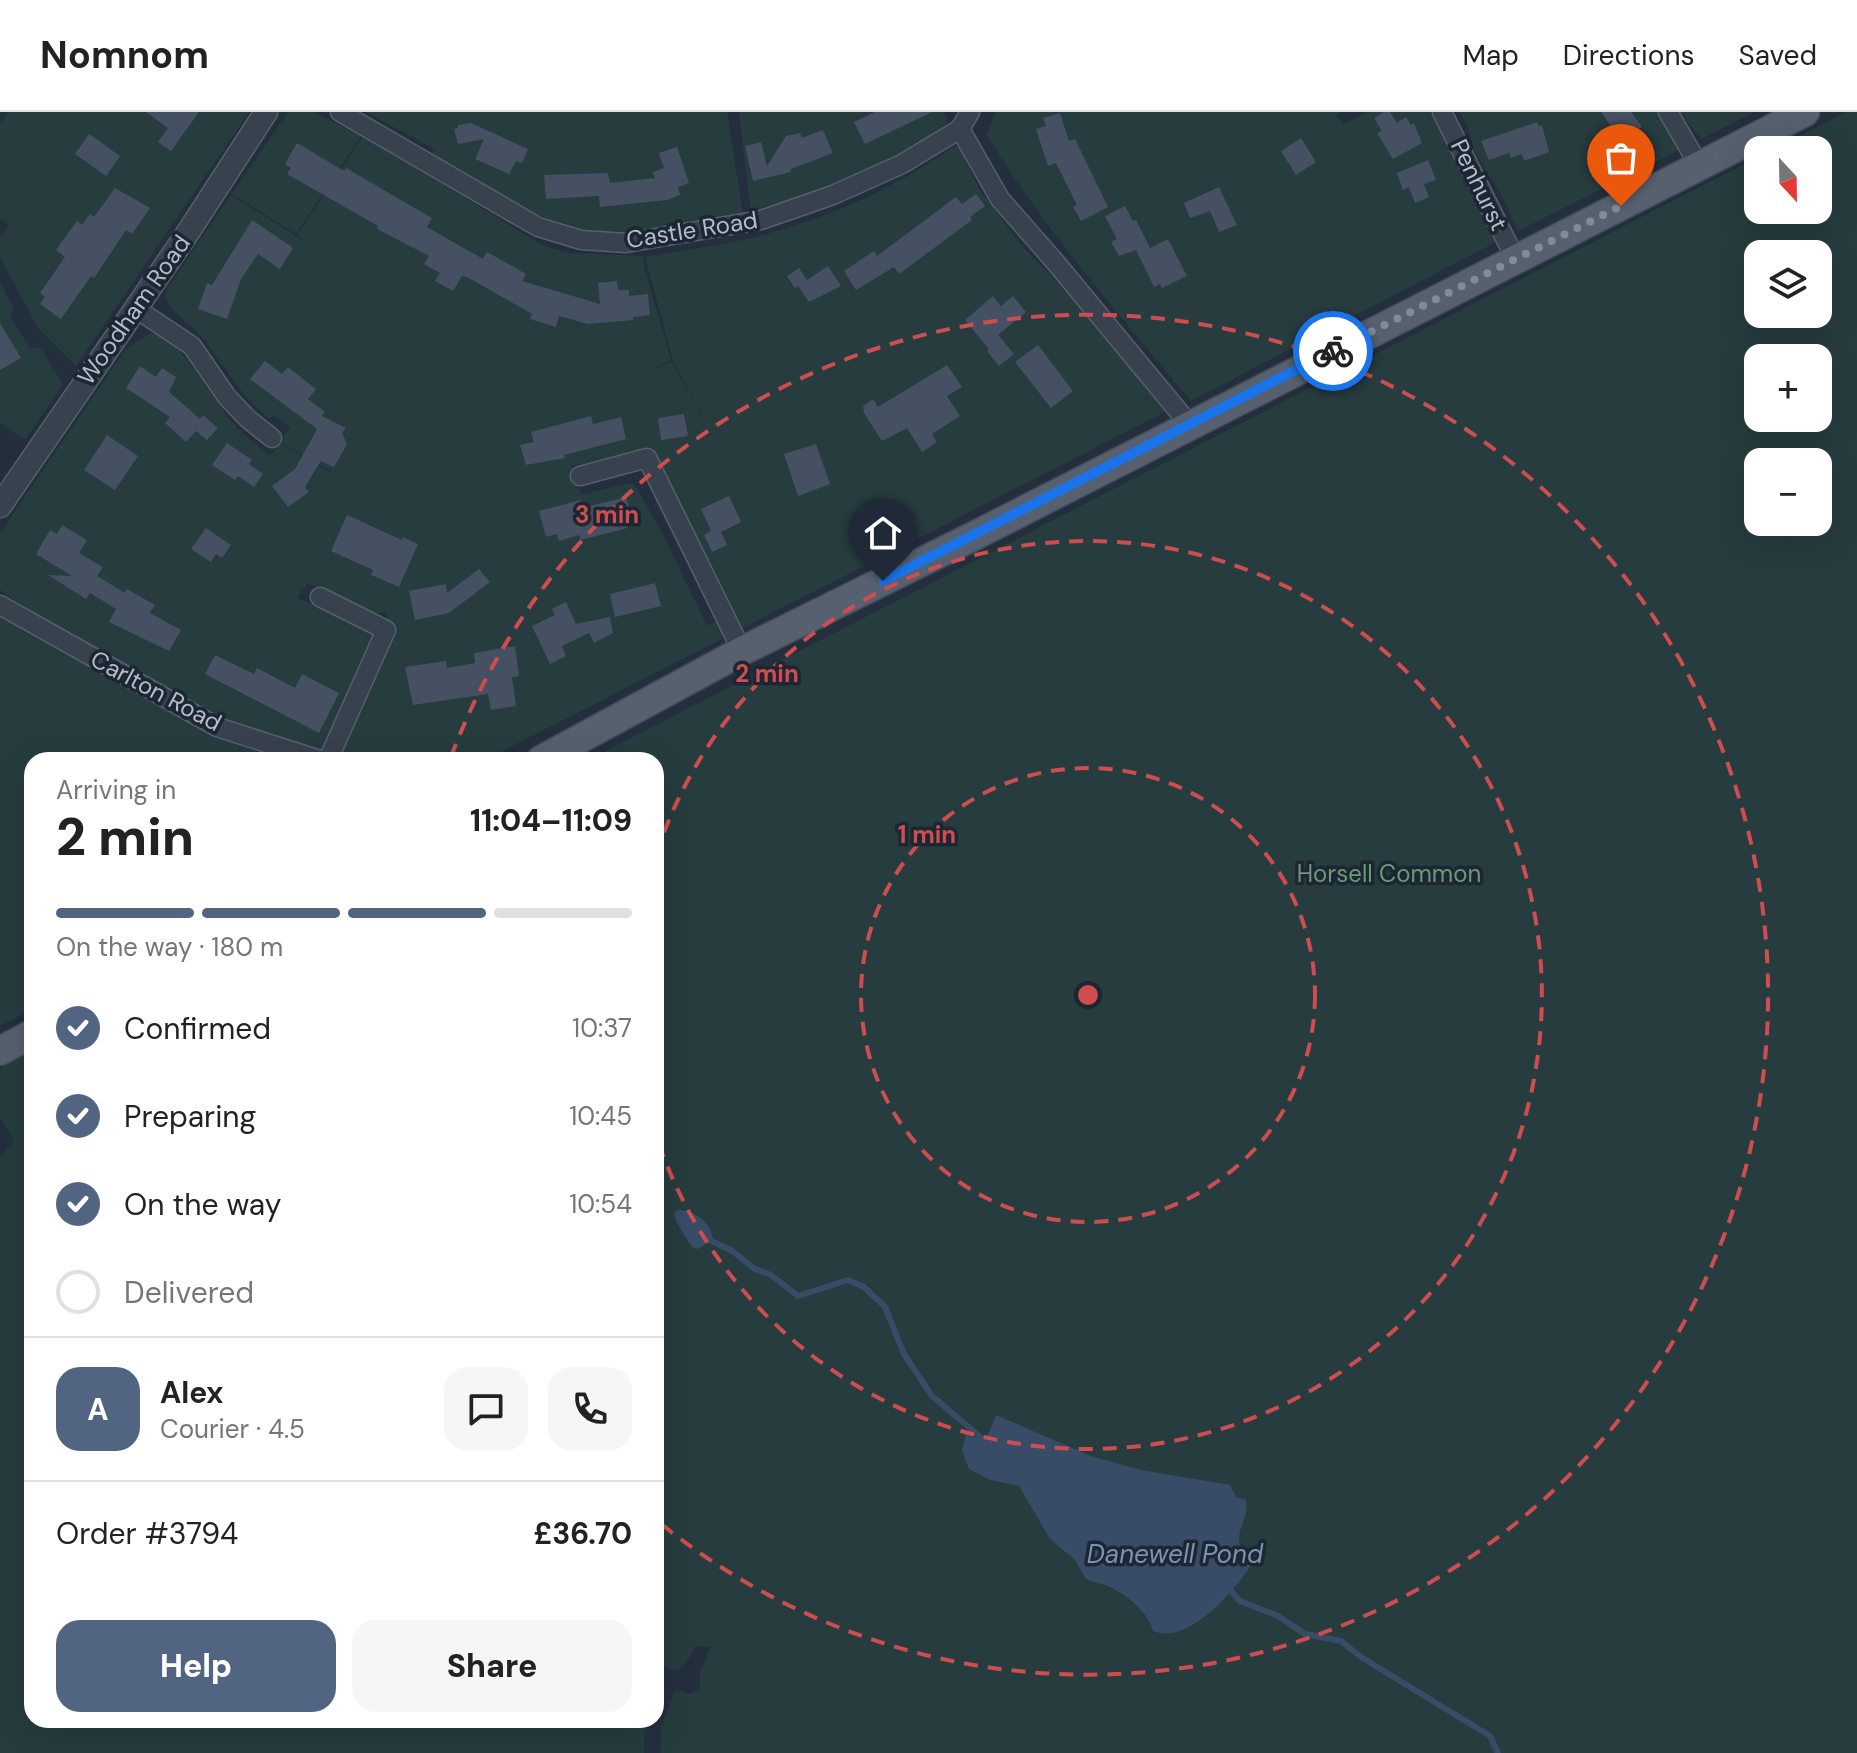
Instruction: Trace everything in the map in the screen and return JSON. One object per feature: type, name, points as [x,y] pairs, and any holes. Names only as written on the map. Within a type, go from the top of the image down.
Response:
[{"type":"main road","points":[[556,752],[742,651],[1805,112]]},
{"type":"main road","points":[[0,1051],[24,1038]]},
{"type":"street","name":"Woodham Road","points":[[0,506],[266,112]]},
{"type":"street","name":"Castle Road","points":[[340,112],[538,227],[581,240],[614,243],[761,220],[833,195],[902,164],[960,129],[970,112]]},
{"type":"street","name":"Penhurst","points":[[1442,112],[1515,258]]},
{"type":"street","points":[[1668,112],[1700,167]]},
{"type":"street","points":[[960,129],[1000,199],[1189,424]]},
{"type":"street","points":[[135,308],[192,346],[227,397],[272,438]]},
{"type":"street","points":[[580,476],[647,458],[742,651]]},
{"type":"street","points":[[320,597],[386,630],[332,752]]},
{"type":"street","name":"Carlton Road","points":[[0,605],[217,727],[295,752]]},
{"type":"green space","points":[[8,112],[249,112],[76,366],[39,329],[0,258],[0,237],[9,225],[0,219],[0,124]]},
{"type":"green space","points":[[288,112],[314,112],[361,136],[296,234],[232,194]]},
{"type":"green space","points":[[366,112],[727,112],[744,219],[656,234],[598,236],[565,227],[516,204],[432,157],[434,149]]},
{"type":"green space","points":[[739,112],[944,112],[948,119],[937,133],[889,161],[751,211]]},
{"type":"green space","points":[[995,112],[1342,112],[1336,115],[1343,125],[1367,112],[1431,112],[1498,241],[1191,401],[1033,205],[987,135]]},
{"type":"green space","points":[[1459,112],[1658,112],[1679,150],[1518,231],[1500,192],[1474,151],[1467,124]]},
{"type":"green space","points":[[1680,112],[1754,112],[1701,139]]},
{"type":"green space","name":"Horsell Common","points":[[1846,112],[1857,112],[1857,1753],[661,1753],[661,1728],[664,1728],[664,1718],[675,1690],[689,1694],[700,1690],[700,1672],[711,1647],[695,1646],[688,1661],[676,1671],[664,1667],[664,752],[604,752],[1744,164],[1744,224],[1832,224],[1832,136],[1799,136]]},
{"type":"green space","points":[[363,136],[544,246],[571,253],[643,256],[671,360],[653,369],[672,362],[714,437],[673,361],[645,257],[744,239],[800,224],[846,207],[912,174],[953,147],[959,147],[980,190],[1023,247],[1079,305],[1165,412],[501,752],[340,752],[393,635],[386,613],[367,612],[308,583],[297,598],[367,628],[375,640],[325,752],[207,714],[56,627],[0,590],[0,533],[125,350],[151,333],[175,346],[224,412],[270,456],[290,427],[275,416],[269,418],[248,399],[205,341],[167,302],[168,287],[231,195],[307,243],[297,235]],"holes":[[[280,442],[338,475],[319,466],[311,478],[295,468],[302,456]],[[649,448],[732,613],[707,626],[664,536],[634,484],[627,483],[581,495],[571,466]]]},
{"type":"green space","points":[[0,282],[14,309],[10,317],[30,349],[37,347],[42,350],[63,384],[25,440],[0,422]]},
{"type":"green space","points":[[0,616],[258,752],[24,752],[24,1013],[0,1026]]},
{"type":"green space","points":[[24,1056],[24,1728],[645,1728],[644,1753],[0,1753],[0,1158],[14,1141],[0,1117],[0,1069]]},
{"type":"water","points":[[678,1210],[701,1218],[709,1227],[713,1239],[698,1249],[692,1247],[676,1221],[674,1213]]},
{"type":"water","name":"Danewell Pond","points":[[996,1415],[1091,1456],[1141,1470],[1230,1485],[1236,1497],[1246,1500],[1247,1506],[1239,1534],[1240,1547],[1254,1551],[1255,1559],[1225,1598],[1197,1622],[1182,1630],[1167,1633],[1153,1631],[1146,1616],[1128,1598],[1086,1579],[1075,1560],[1050,1539],[1019,1486],[990,1480],[969,1469],[962,1451],[966,1435],[986,1440]]},
{"type":"building","points":[[146,112],[199,112],[171,151],[158,142],[168,128]]},
{"type":"building","points":[[875,112],[932,112],[865,144],[854,122]]},
{"type":"building","points":[[1390,112],[1397,123],[1406,117],[1411,125],[1414,123],[1422,143],[1393,159],[1377,133],[1382,131],[1374,118]]},
{"type":"building","points":[[1601,112],[1631,112],[1642,127],[1622,142]]},
{"type":"building","points":[[1060,113],[1069,141],[1075,139],[1108,207],[1081,221],[1073,207],[1077,205],[1056,163],[1048,166],[1036,129],[1046,126],[1043,118]]},
{"type":"building","points":[[1537,122],[1539,126],[1542,125],[1549,152],[1524,161],[1522,154],[1511,158],[1509,153],[1489,160],[1481,141]]},
{"type":"building","points":[[471,123],[528,149],[522,163],[516,161],[509,174],[475,159],[484,139],[458,144],[454,129],[458,125]]},
{"type":"building","points":[[823,130],[833,153],[791,169],[791,172],[753,181],[745,146],[761,142],[767,166],[786,136],[800,133],[802,138]]},
{"type":"building","points":[[89,134],[120,156],[106,176],[75,154]]},
{"type":"building","points":[[1301,138],[1316,162],[1296,175],[1281,151]]},
{"type":"building","points":[[297,143],[432,218],[427,227],[483,259],[487,252],[526,274],[522,281],[600,304],[598,283],[617,281],[618,290],[629,290],[629,296],[648,294],[650,315],[633,317],[633,320],[588,324],[559,316],[556,327],[530,319],[532,314],[467,277],[462,276],[453,291],[435,281],[440,273],[424,264],[429,256],[377,229],[378,226],[287,174],[291,168],[285,164]]},
{"type":"building","points":[[677,147],[689,183],[678,187],[680,195],[667,200],[600,207],[599,196],[546,199],[544,175],[608,173],[610,183],[655,178],[653,172],[664,168],[659,153]]},
{"type":"building","points":[[1428,160],[1436,180],[1424,184],[1429,197],[1415,203],[1409,187],[1403,190],[1397,173]]},
{"type":"building","points":[[1219,187],[1237,225],[1219,232],[1210,211],[1190,218],[1184,203]]},
{"type":"building","points":[[115,188],[150,208],[132,234],[126,230],[94,278],[91,276],[61,319],[40,304],[45,297],[40,293],[65,257],[56,250],[77,221],[82,225],[90,214],[94,217]]},
{"type":"building","points":[[976,194],[985,206],[970,217],[972,220],[899,274],[894,267],[856,290],[844,271],[874,251],[877,256],[956,197],[962,204]]},
{"type":"building","points":[[1125,206],[1150,248],[1168,239],[1187,276],[1162,288],[1160,284],[1154,287],[1136,250],[1119,256],[1111,242],[1117,239],[1105,216]]},
{"type":"building","points":[[252,220],[293,248],[280,269],[258,254],[241,279],[227,319],[198,309],[207,283],[212,285]]},
{"type":"building","points":[[828,266],[841,286],[809,302],[787,276],[799,268],[807,280]]},
{"type":"building","points":[[993,296],[1001,306],[1013,296],[1026,312],[998,335],[1014,354],[999,366],[965,320]]},
{"type":"building","points":[[0,323],[21,358],[0,370]]},
{"type":"building","points":[[1038,345],[1073,391],[1051,408],[1015,362]]},
{"type":"building","points":[[265,361],[282,374],[288,367],[316,389],[308,399],[325,412],[322,416],[346,428],[342,433],[347,444],[334,467],[321,461],[305,487],[309,492],[288,507],[272,486],[295,469],[317,429],[250,379]]},
{"type":"building","points":[[947,365],[962,387],[947,396],[960,416],[932,434],[937,442],[922,452],[907,428],[882,441],[864,413],[863,406],[873,399],[878,407]]},
{"type":"building","points":[[140,366],[156,377],[162,368],[176,377],[169,392],[200,419],[203,415],[218,428],[207,440],[196,431],[186,442],[165,423],[170,417],[126,388]]},
{"type":"building","points":[[684,414],[688,436],[661,440],[658,418]]},
{"type":"building","points":[[591,416],[593,424],[621,417],[626,439],[564,455],[565,458],[526,465],[520,445],[534,442],[531,432]]},
{"type":"building","points":[[107,435],[138,456],[115,490],[84,470]]},
{"type":"building","points":[[227,443],[252,460],[249,464],[263,474],[254,487],[238,476],[235,480],[212,465]]},
{"type":"building","points":[[816,444],[830,484],[798,496],[784,454]]},
{"type":"building","points":[[729,496],[741,522],[721,532],[727,545],[712,552],[704,535],[711,531],[701,509]]},
{"type":"building","points":[[626,497],[631,516],[625,518],[627,528],[581,540],[579,535],[559,541],[557,534],[546,537],[539,511],[581,500],[583,508]]},
{"type":"building","points":[[347,515],[418,544],[399,587],[371,575],[373,570],[331,551]]},
{"type":"building","points":[[62,525],[87,540],[79,553],[103,567],[97,576],[125,593],[127,589],[155,605],[150,613],[181,630],[169,651],[109,622],[116,609],[90,593],[86,599],[48,575],[72,576],[36,554],[50,530],[57,534]]},
{"type":"building","points":[[206,528],[231,545],[222,558],[216,554],[211,562],[191,549]]},
{"type":"building","points":[[479,569],[490,582],[449,613],[415,620],[409,591],[446,584],[447,593]]},
{"type":"building","points":[[655,583],[661,606],[615,617],[610,594]]},
{"type":"building","points":[[566,602],[576,624],[610,617],[613,633],[594,643],[589,633],[562,646],[566,656],[550,664],[532,626],[555,615],[552,609]]},
{"type":"building","points":[[515,646],[519,676],[512,677],[516,706],[491,710],[488,694],[413,705],[405,667],[446,661],[447,668],[475,663],[474,653]]},
{"type":"building","points":[[215,655],[254,674],[257,668],[295,688],[302,674],[339,693],[319,733],[205,674]]},
{"type":"waterway","points":[[711,1241],[731,1250],[755,1269],[771,1275],[798,1296],[848,1280],[864,1287],[885,1307],[904,1354],[932,1396],[991,1446]]},
{"type":"waterway","points":[[1231,1591],[1240,1601],[1278,1616],[1305,1634],[1341,1641],[1361,1657],[1490,1736],[1498,1753]]},
{"type":"way so far","points":[[1333,351],[1621,206]]},
{"type":"route","points":[[883,581],[1333,351]]}]
